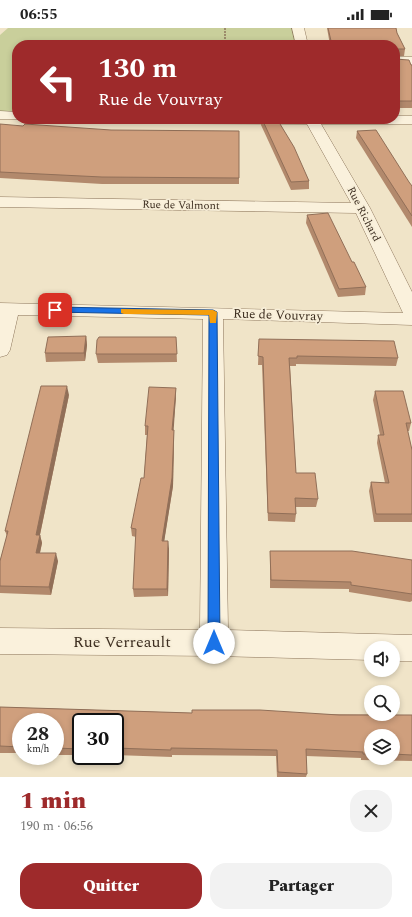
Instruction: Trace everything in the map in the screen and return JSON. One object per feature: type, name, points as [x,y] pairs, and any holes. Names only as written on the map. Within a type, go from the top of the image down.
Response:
[{"type":"street","points":[[298,28],[301,40]]},
{"type":"street","points":[[400,61],[412,61]]},
{"type":"street","points":[[0,115],[12,116]]},
{"type":"street","points":[[400,120],[412,120]]},
{"type":"street","name":"Rue Richard","points":[[314,124],[362,208],[412,312]]},
{"type":"street","name":"Rue de Valmont","points":[[0,202],[362,208]]},
{"type":"street","points":[[0,350],[5,309]]},
{"type":"street","name":"Rue de Vouvray","points":[[5,309],[213,312],[412,319]]},
{"type":"street","points":[[213,312],[214,643]]},
{"type":"street","name":"Rue Verreault","points":[[0,642],[214,643],[412,648]]},
{"type":"path","points":[[225,28],[225,40]]},
{"type":"green space","points":[[8,28],[298,28],[301,40],[12,40],[12,116],[0,115],[0,35]]},
{"type":"building","points":[[328,28],[396,28],[405,49],[400,49],[400,40],[331,40]]},
{"type":"building","points":[[400,59],[409,60],[412,65],[412,101],[400,101]]},
{"type":"building","points":[[0,124],[23,126],[25,124],[111,130],[239,131],[239,178],[102,177],[0,172]]},
{"type":"building","points":[[264,124],[280,124],[294,147],[309,181],[291,182]]},
{"type":"building","points":[[376,130],[412,186],[412,216],[357,131]]},
{"type":"building","points":[[328,213],[366,287],[339,289],[307,215]]},
{"type":"building","points":[[86,336],[84,353],[45,353],[48,337]]},
{"type":"building","points":[[99,337],[176,337],[177,354],[96,354],[97,340]]},
{"type":"building","points":[[259,339],[394,341],[398,358],[297,356],[297,358],[289,358],[296,473],[315,473],[318,499],[295,498],[296,514],[268,513],[263,357],[258,356]]},
{"type":"building","points":[[41,386],[67,386],[36,535],[40,535],[36,553],[56,553],[49,587],[0,586],[0,561],[8,531],[5,531]]},
{"type":"building","points":[[149,387],[176,388],[172,430],[174,430],[172,478],[162,541],[168,541],[167,589],[133,589],[136,529],[131,528],[141,478],[144,478],[148,426],[145,426]]},
{"type":"building","points":[[375,391],[403,391],[411,423],[406,423],[412,450],[412,514],[376,514],[371,482],[389,483],[378,435],[384,435]]},
{"type":"building","points":[[270,551],[352,551],[412,560],[412,594],[351,585],[351,582],[271,580]]},
{"type":"building","points":[[0,707],[192,713],[192,710],[260,710],[339,715],[364,715],[364,721],[400,721],[400,715],[412,715],[412,755],[400,754],[400,729],[364,729],[364,754],[363,752],[306,749],[307,774],[278,772],[277,750],[124,748],[124,713],[72,713],[72,749],[64,748],[64,713],[12,713],[12,747],[0,746]]},
{"type":"slow traffic","points":[[124,311],[213,312],[213,321]]},
{"type":"route","points":[[55,310],[213,312],[214,643]]}]
